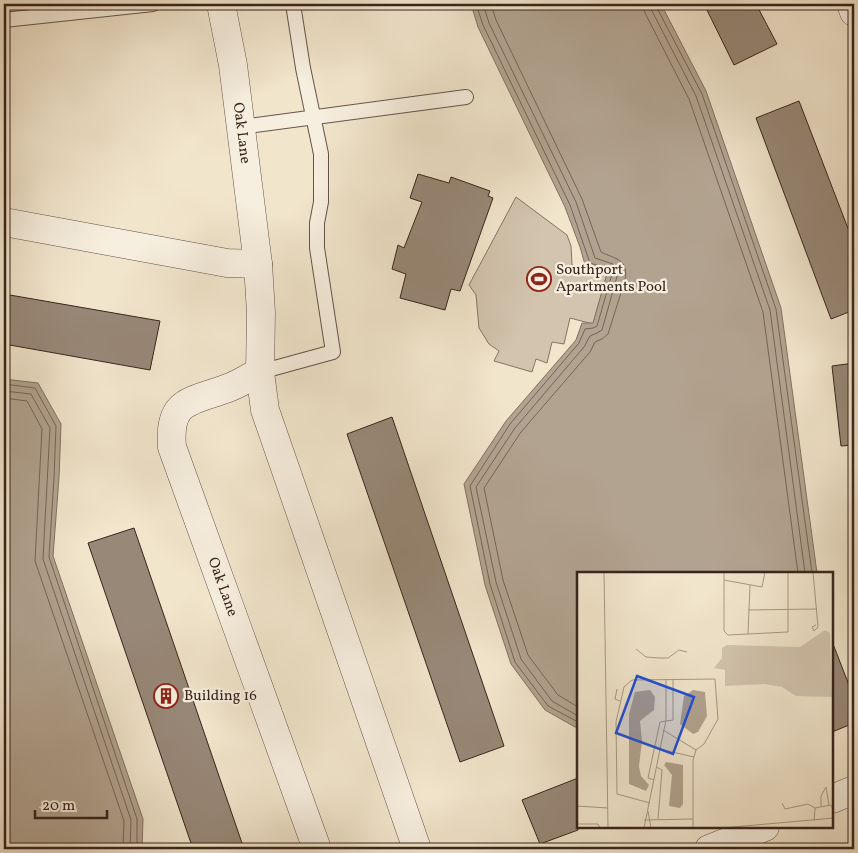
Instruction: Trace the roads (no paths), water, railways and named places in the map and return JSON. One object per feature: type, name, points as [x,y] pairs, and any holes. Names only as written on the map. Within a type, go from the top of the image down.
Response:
[{"type":"street","name":"Oak Lane","points":[[220,4],[233,65],[258,264],[261,313],[260,372],[265,410],[417,849]]},
{"type":"street","points":[[850,4],[854,12]]},
{"type":"street","points":[[4,222],[227,264],[258,264]]},
{"type":"street","name":"Oak Lane","points":[[260,372],[230,388],[194,399],[183,406],[173,418],[170,430],[172,447],[317,849]]},
{"type":"street","points":[[833,799],[854,790]]},
{"type":"street","points":[[708,849],[762,828]]},
{"type":"lane","points":[[4,20],[153,4]]},
{"type":"lane","points":[[260,372],[333,352],[317,248],[318,223],[322,202],[321,154],[303,68],[293,4]]},
{"type":"lane","points":[[241,127],[466,97]]},
{"type":"water","points":[[471,4],[661,4],[706,91],[781,308],[817,572],[577,572],[577,727],[545,710],[511,664],[485,585],[464,484],[506,421],[576,340],[582,323],[593,323],[607,274],[586,268],[565,207],[478,27]]},
{"type":"water","points":[[4,379],[38,383],[61,424],[53,556],[143,819],[142,849],[4,849]]},
{"type":"place","name":"Southport Apartments Pool","points":[[539,279]]},
{"type":"place","name":"Building 16","points":[[166,696]]}]
